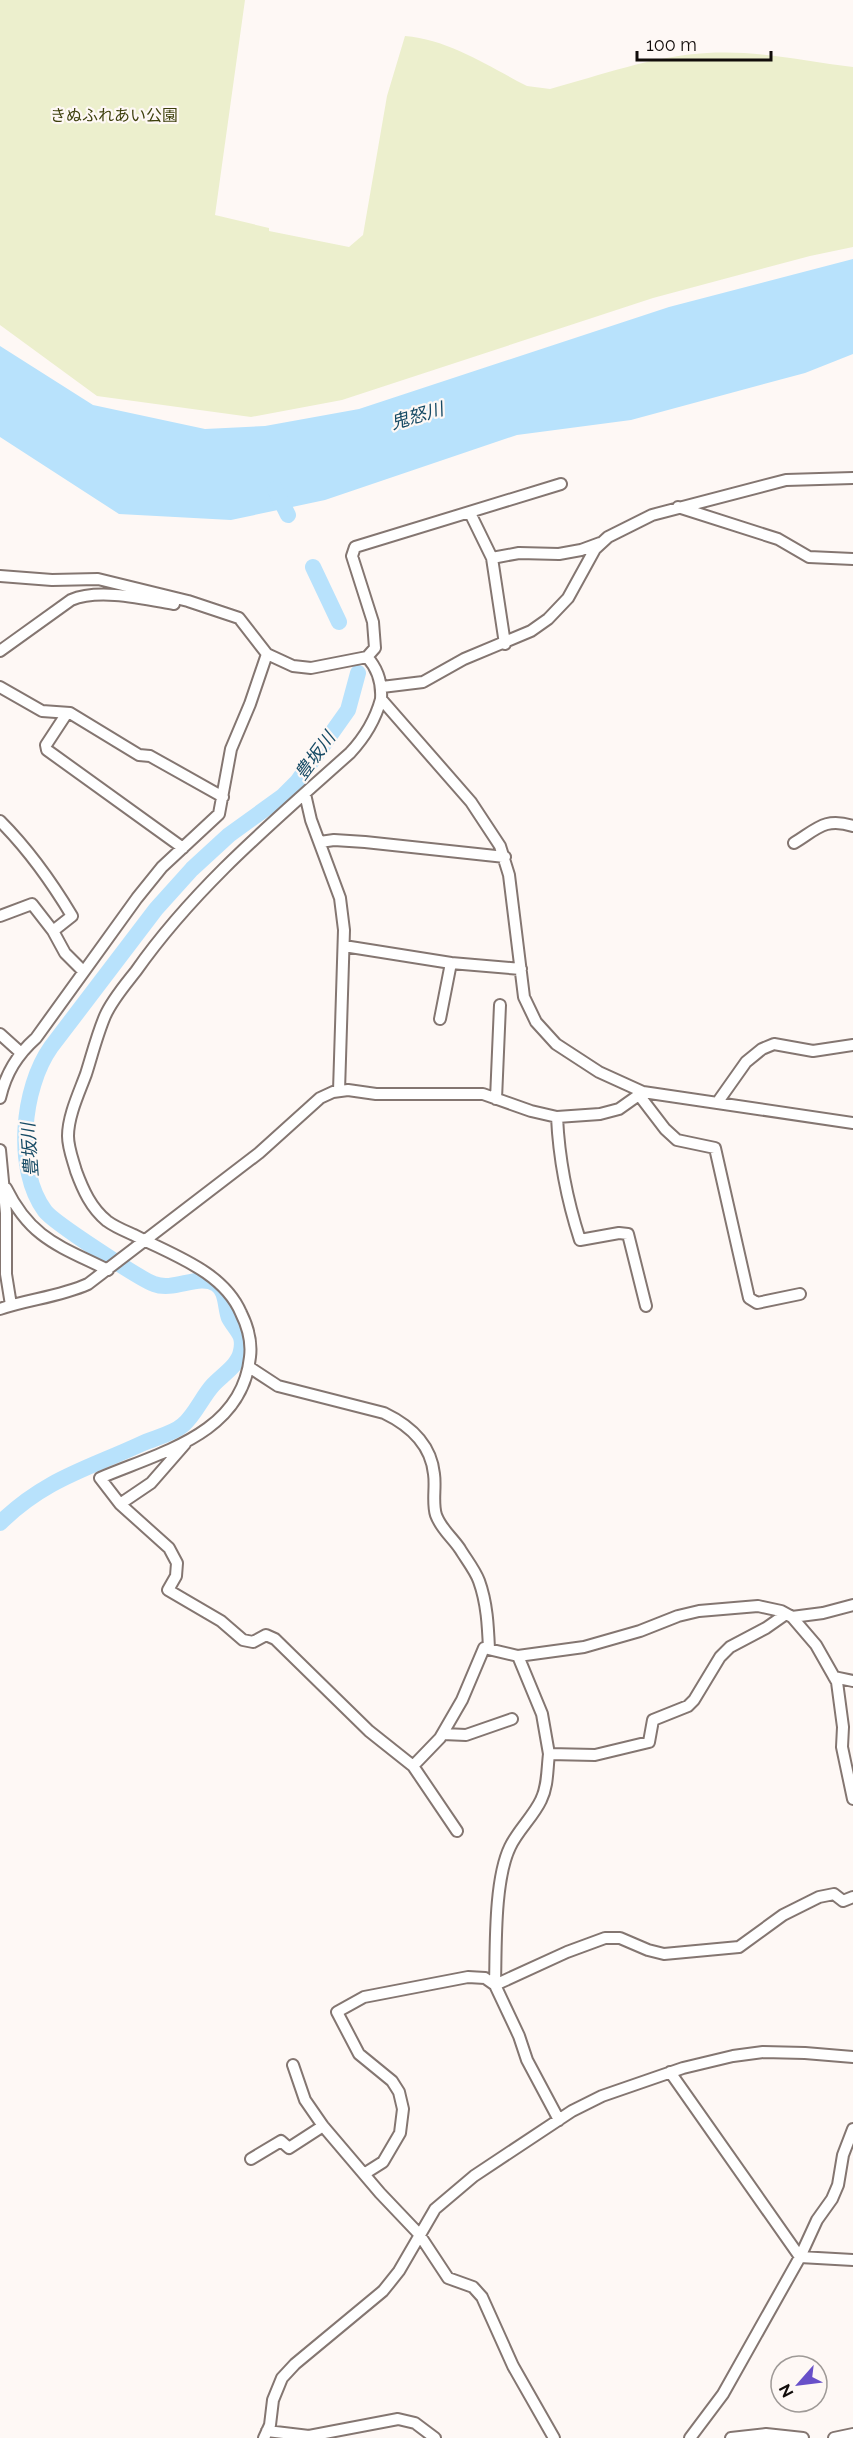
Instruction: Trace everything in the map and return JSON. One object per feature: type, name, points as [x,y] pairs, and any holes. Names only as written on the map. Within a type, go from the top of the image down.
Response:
[{"type":"street","points":[[382,687],[423,682],[464,659],[505,644],[531,631],[548,619],[568,598],[595,549],[608,537],[652,515],[786,480],[853,478]]},
{"type":"street","points":[[0,576],[52,580],[99,579],[188,601],[238,618],[267,654],[293,666],[311,668],[329,666],[363,658],[375,648],[373,622],[352,556],[352,550],[355,547],[561,484]]},
{"type":"street","points":[[678,507],[778,539],[809,557],[853,559]]},
{"type":"street","points":[[470,513],[492,558],[505,644]]},
{"type":"street","points":[[492,558],[519,553],[559,554],[581,550],[603,542]]},
{"type":"street","points":[[0,651],[81,596],[132,596],[177,605],[188,601]]},
{"type":"street","points":[[0,1098],[4,1079],[20,1052],[36,1038],[137,898],[162,867],[219,814],[231,748],[250,704],[267,654]]},
{"type":"street","points":[[363,658],[375,666],[382,687],[376,716],[363,739],[213,878],[183,909],[153,946],[105,1015],[72,1116],[68,1136],[71,1156],[92,1206],[108,1222],[144,1243],[199,1268],[228,1291],[239,1307],[248,1328],[251,1349],[249,1367],[238,1396],[227,1413],[212,1426],[187,1441],[100,1478],[120,1504],[169,1548],[177,1563],[176,1576],[168,1590],[221,1621],[243,1640],[253,1642],[266,1635],[275,1639],[369,1731],[413,1766],[457,1831]]},
{"type":"street","points":[[0,687],[42,711],[67,713],[139,755],[150,756],[223,797]]},
{"type":"street","points":[[381,699],[471,802],[489,826],[505,857],[524,998],[536,1022],[556,1044],[599,1072],[641,1094],[853,1123]]},
{"type":"street","points":[[67,713],[46,745],[48,750],[183,848]]},
{"type":"street","points":[[305,794],[340,898],[344,946],[339,1091]]},
{"type":"street","points":[[0,820],[45,871],[72,916],[53,931]]},
{"type":"street","points":[[794,843],[827,823],[838,821],[853,826]]},
{"type":"street","points":[[320,842],[344,841],[505,857]]},
{"type":"street","points":[[0,916],[32,904],[53,931],[65,953],[83,970]]},
{"type":"street","points":[[344,946],[451,963],[521,969]]},
{"type":"street","points":[[440,1019],[451,963]]},
{"type":"street","points":[[496,1099],[500,1005]]},
{"type":"street","points":[[0,1034],[20,1052]]},
{"type":"street","points":[[717,1103],[746,1062],[762,1049],[774,1044],[813,1051],[853,1045]]},
{"type":"street","points":[[0,1310],[11,1305],[69,1293],[88,1284],[259,1153],[320,1098],[339,1091],[376,1094],[483,1094],[531,1111],[557,1117],[600,1114],[619,1109],[641,1094]]},
{"type":"street","points":[[641,1094],[665,1129],[677,1140],[715,1148],[749,1298],[757,1303],[800,1294]]},
{"type":"street","points":[[557,1117],[559,1154],[570,1208],[580,1240],[619,1233],[628,1234],[646,1306]]},
{"type":"street","points":[[0,1150],[6,1274],[11,1305]]},
{"type":"street","points":[[3,1182],[17,1209],[31,1227],[45,1238],[110,1269]]},
{"type":"street","points":[[249,1367],[278,1386],[384,1413],[399,1420],[416,1433],[431,1458],[434,1472],[435,1514],[479,1579],[486,1608],[489,1649]]},
{"type":"street","points":[[120,1504],[152,1483],[187,1441]]},
{"type":"street","points":[[413,1766],[442,1734],[462,1700],[484,1648],[518,1656],[584,1647],[699,1611],[758,1606],[789,1615],[823,1613],[853,1605]]},
{"type":"street","points":[[789,1615],[816,1645],[837,1682],[843,1727],[842,1747],[853,1799]]},
{"type":"street","points":[[549,1754],[595,1755],[649,1742],[653,1720],[688,1706],[720,1657],[730,1647],[789,1615]]},
{"type":"street","points":[[518,1656],[542,1714],[549,1754],[546,1785],[541,1800],[509,1847],[502,1870],[496,1933],[495,1985],[519,2036],[527,2060],[559,2120]]},
{"type":"street","points":[[834,1677],[853,1681]]},
{"type":"street","points":[[442,1734],[465,1734],[512,1719]]},
{"type":"street","points":[[495,1985],[575,1948],[605,1938],[620,1938],[664,1954],[739,1947],[783,1915],[819,1897],[834,1894],[843,1901],[853,1897]]},
{"type":"street","points":[[364,2174],[383,2162],[400,2133],[403,2109],[399,2092],[392,2081],[359,2054],[337,2012],[364,1996],[468,1977],[485,1978],[495,1985]]},
{"type":"street","points":[[435,2438],[415,2423],[398,2419],[309,2436],[266,2435],[273,2400],[282,2378],[295,2364],[383,2291],[399,2271],[435,2208],[451,2193],[559,2120],[602,2096],[670,2072],[733,2056],[764,2052],[853,2057]]},
{"type":"street","points":[[293,2066],[305,2100],[323,2126],[419,2234],[448,2278],[473,2287],[482,2296],[513,2366],[555,2438]]},
{"type":"street","points":[[670,2072],[800,2257]]},
{"type":"street","points":[[251,2159],[281,2141],[289,2148],[323,2126]]},
{"type":"street","points":[[690,2438],[723,2394],[800,2257],[818,2220],[832,2199],[838,2185],[843,2155],[853,2129]]},
{"type":"street","points":[[800,2257],[853,2260]]},
{"type":"street","points":[[731,2438],[766,2434],[803,2438]]},
{"type":"street","points":[[834,2438],[853,2434]]},
{"type":"green space","name":"きぬふれあい公園","points":[[0,0],[245,0],[215,215],[269,228],[269,231],[349,247],[363,235],[387,96],[405,36],[422,38],[453,48],[527,86],[550,89],[647,62],[707,53],[762,55],[853,67],[853,247],[810,256],[653,298],[342,400],[251,417],[97,396],[0,325]]},
{"type":"water","name":"鬼怒川","points":[[853,259],[853,354],[805,373],[631,420],[517,435],[325,500],[231,520],[119,514],[0,437],[0,346],[93,405],[205,429],[265,426],[359,409],[669,307]]},
{"type":"waterway","name":"豊坂川","points":[[275,489],[288,515]]},
{"type":"waterway","name":"豊坂川","points":[[313,567],[339,622]]},
{"type":"waterway","name":"豊坂川","points":[[0,1523],[50,1485],[179,1428],[240,1356],[241,1337],[229,1318],[224,1295],[216,1284],[202,1280],[170,1286],[154,1284],[97,1250],[45,1211],[35,1194],[29,1173],[26,1151],[28,1106],[33,1084],[51,1047],[156,909],[192,869],[229,835],[283,796],[297,782],[348,710],[358,673]]}]
